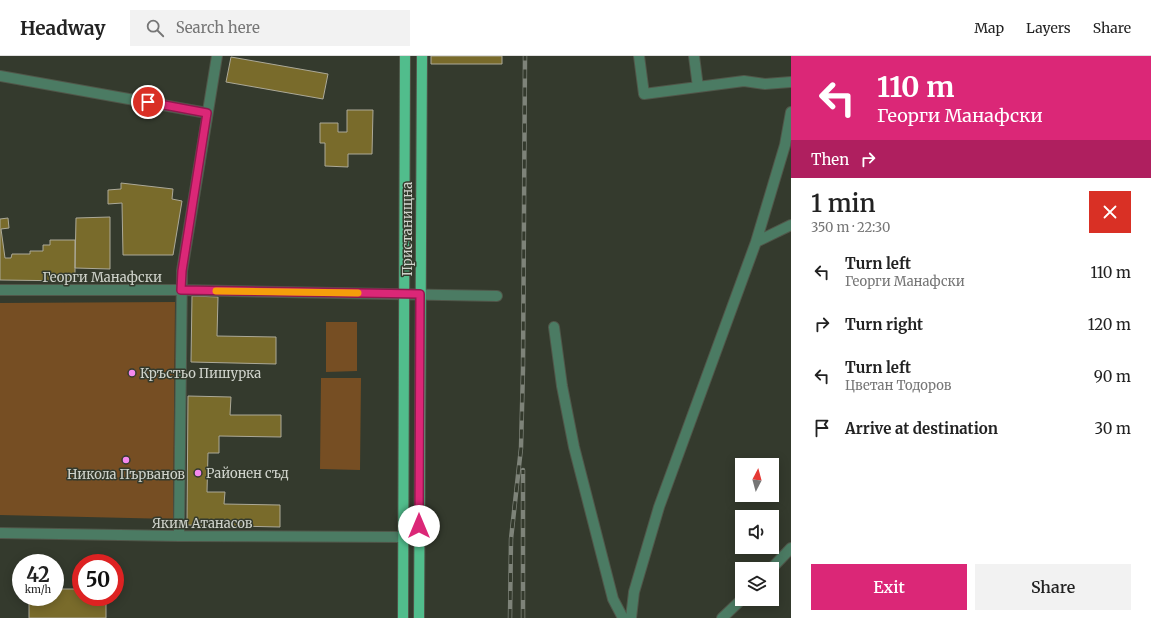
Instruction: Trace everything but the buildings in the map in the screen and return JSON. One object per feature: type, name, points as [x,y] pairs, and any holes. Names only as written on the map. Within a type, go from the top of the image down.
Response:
[{"type":"main road","name":"Пристанищна","points":[[402,618],[405,56]]},
{"type":"main road","name":"Пристанищна","points":[[418,618],[422,56]]},
{"type":"street","points":[[179,536],[182,271],[217,56]]},
{"type":"street","points":[[639,56],[644,94],[744,81],[765,84],[791,82]]},
{"type":"street","points":[[694,56],[698,87]]},
{"type":"street","points":[[0,76],[207,113]]},
{"type":"street","points":[[631,618],[634,592],[660,507],[756,242],[783,152],[791,112]]},
{"type":"street","points":[[756,242],[791,225]]},
{"type":"street","name":"Георги Манафски","points":[[0,290],[181,290],[498,296]]},
{"type":"street","points":[[554,327],[562,386],[574,446],[613,599],[623,618]]},
{"type":"street","name":"Яким Атанасов","points":[[0,533],[179,536],[403,537]]},
{"type":"street","points":[[778,562],[791,548]]},
{"type":"street","points":[[722,618],[735,606]]},
{"type":"shaded area","points":[[175,302],[173,519],[0,515],[0,303]]},
{"type":"shaded area","points":[[326,322],[357,322],[357,371],[326,372]]},
{"type":"shaded area","points":[[321,378],[361,378],[360,470],[320,469]]},
{"type":"railway","points":[[510,618],[511,539],[521,448],[525,56]]},
{"type":"railway","points":[[523,470],[523,618]]},
{"type":"slow traffic","points":[[216,291],[358,293]]},
{"type":"place","name":"Кръстьо Пишурка","points":[[132,373]]},
{"type":"place","name":"Никола Първанов","points":[[126,460]]},
{"type":"place","name":"Районен съд","points":[[198,473]]},
{"type":"route","points":[[148,102],[207,113],[182,271],[181,290],[420,294],[419,526]]}]
